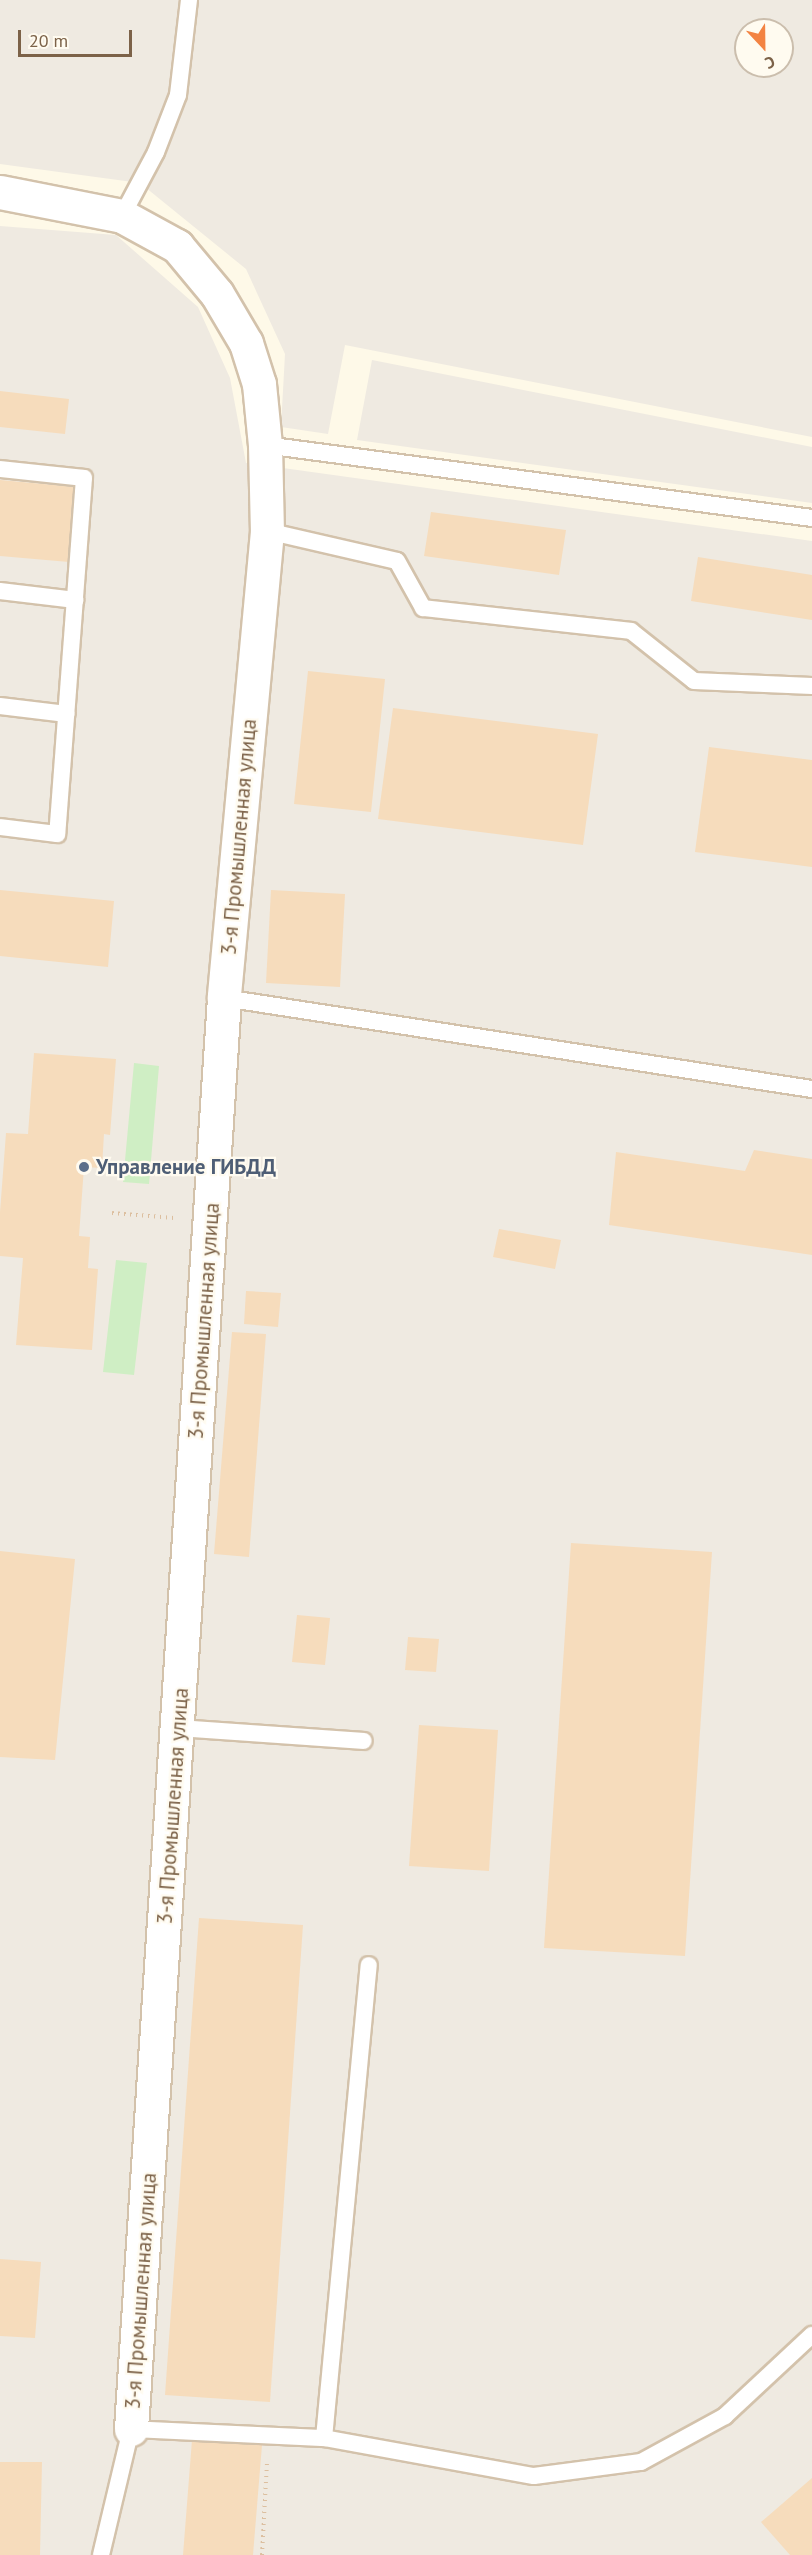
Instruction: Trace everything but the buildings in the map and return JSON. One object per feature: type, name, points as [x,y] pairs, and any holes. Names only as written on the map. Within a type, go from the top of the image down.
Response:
[{"type":"street","name":"3-я Промышленная улица","points":[[0,192],[122,216],[177,246],[217,294],[246,343],[259,384],[265,445],[267,531],[224,998],[179,1728],[131,2429]]},
{"type":"lane","points":[[122,216],[156,152],[178,95],[189,0]]},
{"type":"lane","points":[[265,445],[812,518]]},
{"type":"lane","points":[[0,469],[84,478],[57,834],[0,827]]},
{"type":"lane","points":[[267,531],[397,561],[423,608],[632,631],[694,681],[812,686]]},
{"type":"lane","points":[[0,591],[75,600]]},
{"type":"lane","points":[[0,706],[67,714]]},
{"type":"lane","points":[[224,998],[812,1089]]},
{"type":"lane","points":[[179,1728],[364,1741]]},
{"type":"lane","points":[[324,2438],[369,1965]]},
{"type":"lane","points":[[101,2555],[131,2429],[324,2438],[534,2476],[641,2463],[725,2416],[812,2335]]},
{"type":"path","points":[[112,1213],[210,1221]]},
{"type":"path","points":[[262,2555],[269,2435]]},
{"type":"shaded area","points":[[0,0],[812,0],[812,437],[345,345],[328,434],[281,427],[285,354],[246,269],[140,183],[0,164]]},
{"type":"shaded area","points":[[0,226],[116,235],[198,307],[230,378],[246,463],[812,541],[812,2555],[0,2555]]},
{"type":"shaded area","points":[[372,360],[812,447],[812,503],[357,440]]},
{"type":"green space","points":[[134,1063],[159,1066],[149,1184],[123,1182]]},
{"type":"green space","points":[[116,1260],[147,1263],[134,1375],[103,1372]]},
{"type":"place","name":"Управление ГИБДД","points":[[84,1167]]}]
